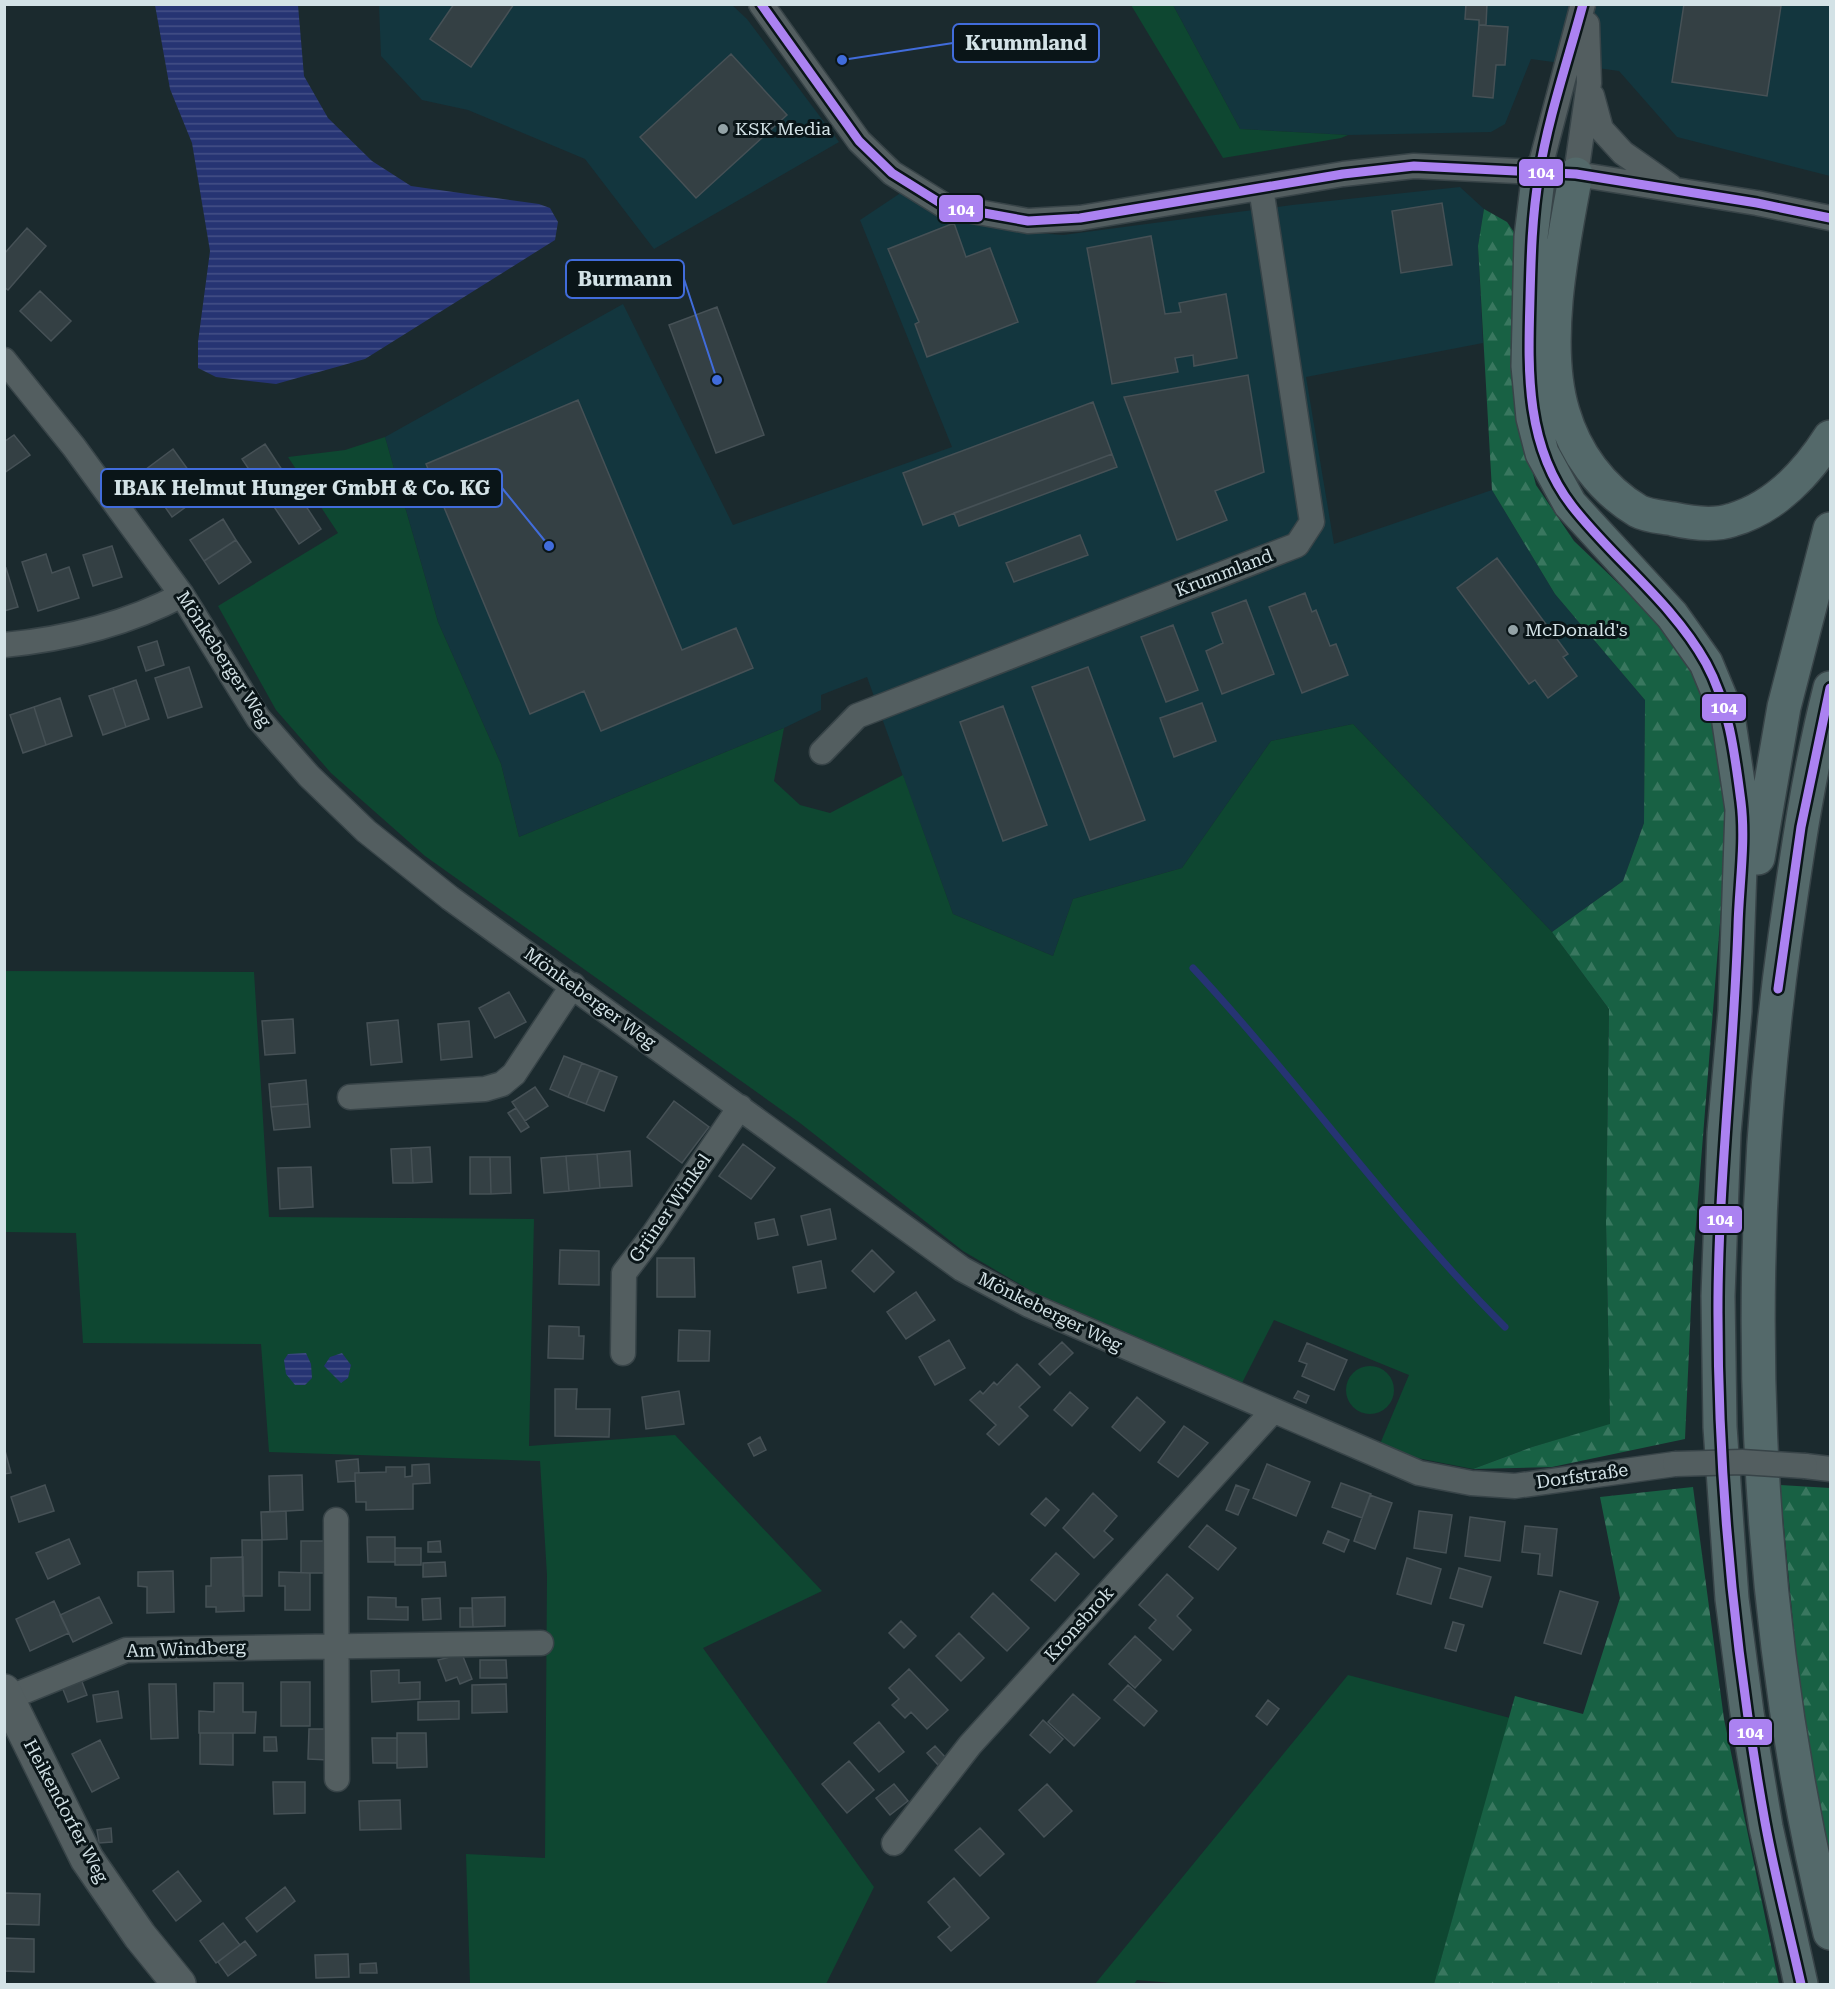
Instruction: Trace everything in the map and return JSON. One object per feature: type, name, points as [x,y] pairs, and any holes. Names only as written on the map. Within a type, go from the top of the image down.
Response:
[{"type":"highway","points":[[1539,171],[1531,237],[1528,366],[1533,418],[1542,453],[1570,504],[1672,615],[1706,663],[1728,716],[1742,809],[1735,1011],[1724,1134],[1718,1296],[1725,1509],[1747,1713],[1766,1827],[1801,1984]]},
{"type":"highway","points":[[1576,174],[1556,289],[1556,362],[1562,410],[1574,444],[1599,480],[1640,512],[1691,523],[1731,520],[1783,495],[1830,437]]},
{"type":"highway","points":[[1735,1011],[1763,820],[1784,707],[1830,529]]},
{"type":"highway","points":[[1830,688],[1801,826],[1772,1031],[1764,1124],[1758,1299],[1760,1423],[1776,1625],[1807,1827],[1830,1934]]},
{"type":"street","points":[[761,4],[859,141],[892,173],[945,206],[1028,221],[1080,218],[1402,166],[1576,174],[1674,189],[1830,218]]},
{"type":"street","points":[[1539,171],[1585,4]]},
{"type":"street","points":[[1576,174],[1589,83],[1585,4]]},
{"type":"street","points":[[1589,83],[1601,129],[1623,153],[1674,189]]},
{"type":"street","name":"Krummland","points":[[822,752],[856,716],[1297,545],[1312,522],[1261,188]]},
{"type":"street","name":"Mönkeberger Weg","points":[[4,360],[74,447],[182,595],[258,718],[309,776],[366,831],[450,898],[962,1269],[1029,1305],[1340,1441]]},
{"type":"street","points":[[4,645],[42,642],[97,630],[153,610],[182,595]]},
{"type":"street","points":[[350,1096],[485,1089],[502,1083],[514,1074],[573,985]]},
{"type":"street","name":"Grüner Winkel","points":[[623,1353],[624,1273],[741,1107]]},
{"type":"street","name":"Kronsbrok","points":[[894,1843],[970,1745],[1272,1412]]},
{"type":"street","name":"Dorfstraße","points":[[1340,1441],[1419,1473],[1472,1483],[1515,1486],[1675,1464],[1742,1462],[1830,1469]]},
{"type":"street","points":[[336,1520],[337,1779]]},
{"type":"street","name":"Am Windberg","points":[[6,1694],[114,1652],[126,1650],[541,1643]]},
{"type":"street","name":"Heikendorfer Weg","points":[[6,1694],[87,1859],[140,1936],[179,1984]]},
{"type":"shaded area","points":[[379,5],[732,5],[747,19],[839,142],[654,249],[585,159],[468,110],[422,100],[381,56]]},
{"type":"shaded area","points":[[1173,5],[1830,5],[1830,176],[1677,137],[1619,71],[1531,59],[1505,124],[1491,132],[1348,135],[1240,129]]},
{"type":"shaded area","points":[[1460,187],[1484,209],[1478,246],[1483,343],[1306,377],[1334,544],[1492,490],[1555,594],[1645,700],[1644,823],[1623,881],[1552,932],[1353,724],[1271,741],[1182,868],[1073,899],[1053,956],[953,914],[867,677],[821,695],[821,710],[784,728],[519,837],[501,764],[438,622],[385,437],[623,304],[733,525],[952,447],[860,220],[902,192],[934,213],[1010,231],[1063,235],[1292,205]]},
{"type":"green space","points":[[1131,5],[1173,5],[1240,129],[1348,135],[1223,158]]},
{"type":"green space","points":[[1484,209],[1507,222],[1518,238],[1514,402],[1536,485],[1574,541],[1666,629],[1696,670],[1721,736],[1729,809],[1693,1262],[1685,1439],[1552,1467],[1473,1469],[1532,1447],[1610,1424],[1606,1222],[1609,1009],[1552,932],[1623,881],[1644,823],[1645,700],[1555,594],[1492,490],[1478,246]]},
{"type":"green space","points":[[385,437],[438,622],[501,764],[519,837],[784,728],[774,781],[800,805],[830,813],[903,775],[953,914],[1053,956],[1073,899],[1182,868],[1271,741],[1353,724],[1552,932],[1609,1009],[1606,1222],[1610,1425],[1532,1447],[1473,1469],[1412,1457],[1380,1444],[1409,1375],[1274,1320],[1242,1383],[1033,1292],[963,1251],[800,1123],[425,856],[331,773],[276,710],[218,606],[338,533],[288,457],[345,450]]},
{"type":"green space","points":[[5,971],[254,972],[269,1217],[534,1219],[529,1446],[675,1435],[822,1591],[703,1648],[874,1887],[826,1984],[470,1984],[466,1854],[545,1858],[547,1575],[540,1461],[269,1452],[261,1344],[83,1343],[76,1233],[5,1232]]},
{"type":"green space","points":[[1370,1366],[1387,1373],[1394,1390],[1387,1407],[1370,1414],[1353,1407],[1346,1390],[1353,1373]]},
{"type":"green space","points":[[1780,1485],[1830,1488],[1830,1866],[1804,1739]]},
{"type":"green space","points":[[1693,1487],[1724,1719],[1779,1984],[1434,1984],[1515,1696],[1583,1714],[1620,1598],[1600,1497]]},
{"type":"green space","points":[[1348,1675],[1510,1718],[1434,1984],[1184,1984],[1137,1980],[1134,1984],[1095,1984]]},
{"type":"water","points":[[155,5],[298,5],[304,76],[328,118],[372,161],[411,186],[539,204],[550,208],[558,222],[555,240],[365,359],[276,384],[216,377],[198,368],[198,342],[210,251],[192,143],[170,89]]},
{"type":"water","points":[[306,1353],[311,1364],[312,1378],[305,1385],[295,1385],[286,1374],[284,1360],[288,1354]]},
{"type":"water","points":[[342,1353],[351,1365],[348,1378],[341,1383],[324,1366],[330,1357]]},
{"type":"building","points":[[454,4],[514,4],[471,67],[430,39]]},
{"type":"building","points":[[1466,4],[1487,4],[1486,25],[1479,25],[1479,20],[1465,19]]},
{"type":"building","points":[[1684,4],[1781,6],[1767,96],[1672,82]]},
{"type":"building","points":[[1479,25],[1508,27],[1505,65],[1496,65],[1493,98],[1473,96]]},
{"type":"building","points":[[731,54],[787,115],[696,198],[640,137]]},
{"type":"building","points":[[1442,203],[1452,265],[1401,273],[1392,211]]},
{"type":"building","points":[[954,223],[966,257],[990,248],[1018,322],[927,357],[915,324],[919,322],[888,249]]},
{"type":"building","points":[[27,228],[46,246],[8,290],[4,287],[4,254]]},
{"type":"building","points":[[1151,236],[1165,314],[1181,312],[1179,303],[1226,294],[1237,358],[1194,366],[1193,355],[1175,358],[1178,372],[1112,384],[1087,248]]},
{"type":"building","points":[[40,291],[71,321],[51,341],[20,311]]},
{"type":"building","points":[[717,307],[764,435],[716,453],[669,325]]},
{"type":"building","points":[[1248,375],[1264,472],[1215,491],[1227,520],[1177,540],[1124,397]]},
{"type":"building","points":[[578,400],[682,650],[736,628],[753,668],[601,731],[584,691],[530,714],[426,464]]},
{"type":"building","points":[[1093,402],[1112,454],[923,525],[903,473]]},
{"type":"building","points":[[14,435],[30,455],[4,473],[4,442]]},
{"type":"building","points":[[265,444],[321,529],[299,544],[242,459]]},
{"type":"building","points":[[173,449],[189,471],[156,494],[141,473]]},
{"type":"building","points":[[1112,454],[1117,467],[959,526],[954,513]]},
{"type":"building","points":[[189,471],[205,493],[172,517],[156,494]]},
{"type":"building","points":[[223,519],[236,540],[204,561],[190,540]]},
{"type":"building","points":[[1080,535],[1088,555],[1014,582],[1006,563]]},
{"type":"building","points":[[236,540],[251,562],[219,584],[204,561]]},
{"type":"building","points":[[112,546],[122,577],[93,586],[83,555]]},
{"type":"building","points":[[46,554],[52,573],[69,567],[79,598],[38,611],[22,562]]},
{"type":"building","points":[[1497,558],[1568,654],[1563,657],[1577,676],[1548,698],[1535,680],[1529,684],[1457,588]]},
{"type":"building","points":[[6,568],[18,607],[4,611],[4,569]]},
{"type":"building","points":[[1305,593],[1312,612],[1316,610],[1330,646],[1336,644],[1348,675],[1302,693],[1269,607]]},
{"type":"building","points":[[1246,600],[1274,674],[1222,694],[1206,651],[1223,643],[1212,613]]},
{"type":"building","points":[[1173,625],[1198,690],[1166,702],[1141,637]]},
{"type":"building","points":[[157,641],[164,665],[146,671],[138,647]]},
{"type":"building","points":[[189,667],[202,707],[168,718],[155,678]]},
{"type":"building","points":[[1088,667],[1145,820],[1090,840],[1032,687]]},
{"type":"building","points":[[136,680],[149,719],[126,727],[113,688]]},
{"type":"building","points":[[113,688],[126,727],[103,735],[89,696]]},
{"type":"building","points":[[60,698],[72,736],[46,745],[34,707]]},
{"type":"building","points":[[1202,703],[1216,741],[1174,757],[1160,718]]},
{"type":"building","points":[[1003,706],[1047,825],[1003,841],[960,722]]},
{"type":"building","points":[[34,707],[46,745],[23,753],[10,715]]},
{"type":"building","points":[[509,992],[526,1022],[495,1038],[479,1008]]},
{"type":"building","points":[[293,1019],[295,1053],[265,1055],[262,1021]]},
{"type":"building","points":[[398,1020],[402,1062],[371,1065],[367,1023]]},
{"type":"building","points":[[469,1021],[472,1057],[441,1060],[438,1024]]},
{"type":"building","points":[[564,1056],[582,1063],[568,1097],[550,1089]]},
{"type":"building","points":[[582,1063],[600,1070],[586,1104],[568,1097]]},
{"type":"building","points":[[600,1070],[617,1077],[604,1111],[586,1104]]},
{"type":"building","points":[[306,1080],[308,1104],[271,1107],[269,1084]]},
{"type":"building","points":[[535,1087],[548,1106],[525,1121],[512,1102]]},
{"type":"building","points":[[674,1101],[709,1127],[682,1163],[647,1137]]},
{"type":"building","points":[[308,1104],[310,1127],[274,1130],[271,1107]]},
{"type":"building","points":[[516,1108],[529,1127],[521,1132],[508,1113]]},
{"type":"building","points":[[743,1144],[775,1168],[751,1199],[719,1176]]},
{"type":"building","points":[[430,1147],[432,1182],[413,1183],[411,1148]]},
{"type":"building","points":[[411,1148],[413,1183],[393,1183],[391,1149]]},
{"type":"building","points":[[630,1151],[632,1186],[600,1188],[597,1154]]},
{"type":"building","points":[[597,1154],[600,1188],[569,1191],[566,1156]]},
{"type":"building","points":[[566,1156],[569,1191],[544,1193],[541,1158]]},
{"type":"building","points":[[470,1157],[490,1157],[491,1194],[470,1194]]},
{"type":"building","points":[[490,1157],[510,1157],[511,1193],[491,1194]]},
{"type":"building","points":[[311,1167],[313,1207],[280,1209],[278,1168]]},
{"type":"building","points":[[830,1209],[836,1239],[808,1245],[801,1216]]},
{"type":"building","points":[[774,1219],[778,1235],[758,1239],[755,1223]]},
{"type":"building","points":[[560,1250],[599,1251],[599,1285],[559,1284]]},
{"type":"building","points":[[872,1250],[894,1272],[874,1292],[852,1271]]},
{"type":"building","points":[[657,1258],[694,1258],[695,1297],[657,1297]]},
{"type":"building","points":[[821,1261],[826,1288],[798,1293],[793,1267]]},
{"type":"building","points":[[916,1292],[935,1320],[906,1339],[887,1312]]},
{"type":"building","points":[[549,1326],[579,1327],[579,1336],[584,1336],[583,1359],[548,1358]]},
{"type":"building","points":[[679,1330],[710,1331],[709,1361],[678,1361]]},
{"type":"building","points":[[949,1340],[965,1368],[935,1385],[919,1357]]},
{"type":"building","points":[[1062,1342],[1073,1353],[1050,1375],[1039,1364]]},
{"type":"building","points":[[1307,1343],[1347,1360],[1334,1390],[1302,1376],[1307,1364],[1299,1361]]},
{"type":"building","points":[[1017,1364],[1040,1387],[1019,1407],[1028,1416],[999,1445],[987,1434],[996,1425],[970,1400],[980,1391],[983,1394],[994,1382],[997,1385]]},
{"type":"building","points":[[555,1389],[577,1389],[576,1409],[610,1409],[609,1437],[555,1436]]},
{"type":"building","points":[[679,1391],[684,1424],[646,1429],[642,1397]]},
{"type":"building","points":[[1298,1391],[1309,1396],[1306,1403],[1294,1398]]},
{"type":"building","points":[[1070,1392],[1088,1408],[1072,1426],[1054,1410]]},
{"type":"building","points":[[1137,1397],[1165,1422],[1140,1451],[1112,1427]]},
{"type":"building","points":[[1184,1426],[1208,1443],[1178,1477],[1158,1462]]},
{"type":"building","points":[[760,1437],[766,1450],[754,1456],[748,1444]]},
{"type":"building","points":[[4,1447],[11,1473],[4,1474]]},
{"type":"building","points":[[358,1459],[359,1473],[355,1473],[355,1481],[338,1482],[336,1461]]},
{"type":"building","points":[[429,1464],[430,1483],[413,1484],[413,1509],[366,1510],[366,1502],[356,1502],[355,1473],[386,1472],[386,1467],[405,1467],[405,1477],[412,1476],[412,1465]]},
{"type":"building","points":[[1267,1464],[1310,1482],[1296,1516],[1253,1498]]},
{"type":"building","points":[[302,1475],[303,1510],[270,1512],[269,1476]]},
{"type":"building","points":[[1341,1483],[1371,1494],[1362,1518],[1332,1507]]},
{"type":"building","points":[[45,1485],[54,1511],[19,1522],[11,1497]]},
{"type":"building","points":[[1236,1485],[1249,1490],[1238,1515],[1226,1510]]},
{"type":"building","points":[[1093,1493],[1117,1516],[1104,1531],[1113,1539],[1094,1558],[1063,1528]]},
{"type":"building","points":[[1370,1495],[1392,1503],[1375,1549],[1354,1541]]},
{"type":"building","points":[[1046,1498],[1059,1510],[1045,1526],[1031,1514]]},
{"type":"building","points":[[286,1511],[287,1539],[262,1540],[261,1512]]},
{"type":"building","points":[[1419,1511],[1452,1515],[1446,1553],[1414,1548]]},
{"type":"building","points":[[1470,1517],[1505,1522],[1500,1561],[1465,1556]]},
{"type":"building","points":[[1207,1525],[1236,1548],[1218,1570],[1189,1547]]},
{"type":"building","points":[[1525,1526],[1557,1529],[1552,1576],[1538,1574],[1540,1554],[1522,1552]]},
{"type":"building","points":[[1328,1531],[1349,1540],[1344,1552],[1323,1543]]},
{"type":"building","points":[[367,1537],[395,1537],[395,1562],[368,1562]]},
{"type":"building","points":[[69,1539],[80,1564],[48,1579],[36,1553]]},
{"type":"building","points":[[242,1540],[262,1540],[262,1596],[243,1596]]},
{"type":"building","points":[[301,1541],[327,1541],[327,1573],[301,1573]]},
{"type":"building","points":[[440,1541],[441,1552],[428,1552],[428,1542]]},
{"type":"building","points":[[395,1548],[421,1548],[421,1565],[395,1565]]},
{"type":"building","points":[[1056,1553],[1079,1574],[1055,1601],[1031,1580]]},
{"type":"building","points":[[243,1557],[244,1611],[216,1612],[216,1607],[206,1607],[206,1586],[211,1586],[211,1558]]},
{"type":"building","points":[[1407,1558],[1441,1569],[1431,1604],[1397,1594]]},
{"type":"building","points":[[445,1562],[446,1576],[423,1577],[423,1563]]},
{"type":"building","points":[[1459,1568],[1491,1577],[1482,1607],[1450,1598]]},
{"type":"building","points":[[173,1571],[174,1612],[147,1613],[147,1587],[138,1586],[138,1572]]},
{"type":"building","points":[[279,1572],[310,1573],[310,1610],[285,1610],[285,1586],[279,1586]]},
{"type":"building","points":[[1167,1574],[1193,1598],[1177,1616],[1191,1630],[1173,1650],[1149,1628],[1156,1620],[1139,1605]]},
{"type":"building","points":[[1560,1591],[1598,1602],[1581,1654],[1544,1643]]},
{"type":"building","points":[[993,1593],[1029,1628],[1007,1651],[971,1617]]},
{"type":"building","points":[[99,1597],[112,1623],[73,1642],[60,1615]]},
{"type":"building","points":[[368,1597],[396,1598],[396,1607],[408,1607],[408,1620],[368,1619]]},
{"type":"building","points":[[505,1597],[505,1626],[473,1627],[472,1598]]},
{"type":"building","points":[[440,1598],[441,1619],[423,1620],[422,1599]]},
{"type":"building","points":[[54,1601],[69,1633],[30,1651],[16,1619]]},
{"type":"building","points":[[460,1608],[472,1608],[473,1627],[460,1627]]},
{"type":"building","points":[[901,1621],[916,1636],[904,1648],[889,1633]]},
{"type":"building","points":[[1453,1622],[1464,1625],[1456,1651],[1445,1648]]},
{"type":"building","points":[[959,1633],[984,1658],[961,1681],[936,1656]]},
{"type":"building","points":[[1135,1636],[1161,1660],[1135,1688],[1109,1664]]},
{"type":"building","points":[[462,1654],[472,1679],[460,1684],[457,1677],[446,1681],[438,1660]]},
{"type":"building","points":[[480,1660],[506,1660],[507,1678],[480,1678]]},
{"type":"building","points":[[909,1669],[948,1710],[927,1729],[911,1712],[905,1718],[892,1705],[899,1699],[889,1688]]},
{"type":"building","points":[[399,1670],[399,1683],[420,1682],[420,1699],[372,1702],[371,1671]]},
{"type":"building","points":[[81,1679],[87,1695],[68,1702],[62,1687]]},
{"type":"building","points":[[281,1682],[310,1682],[310,1726],[281,1726]]},
{"type":"building","points":[[214,1683],[243,1683],[243,1712],[256,1712],[255,1733],[199,1733],[199,1711],[214,1712]]},
{"type":"building","points":[[149,1684],[176,1684],[178,1738],[151,1739]]},
{"type":"building","points":[[506,1684],[507,1712],[472,1713],[472,1685]]},
{"type":"building","points":[[1128,1685],[1157,1711],[1144,1726],[1114,1700]]},
{"type":"building","points":[[118,1691],[122,1718],[97,1722],[93,1695]]},
{"type":"building","points":[[1073,1694],[1100,1718],[1074,1746],[1048,1722]]},
{"type":"building","points":[[1268,1700],[1279,1709],[1267,1725],[1256,1716]]},
{"type":"building","points":[[459,1701],[459,1719],[418,1720],[418,1702]]},
{"type":"building","points":[[1043,1720],[1063,1739],[1050,1753],[1030,1735]]},
{"type":"building","points":[[879,1722],[904,1752],[879,1772],[854,1743]]},
{"type":"building","points":[[309,1729],[329,1729],[329,1760],[308,1759]]},
{"type":"building","points":[[200,1733],[233,1733],[233,1765],[200,1764]]},
{"type":"building","points":[[397,1733],[426,1733],[427,1767],[397,1768]]},
{"type":"building","points":[[264,1737],[276,1737],[277,1751],[264,1751]]},
{"type":"building","points":[[372,1738],[397,1738],[397,1763],[373,1763]]},
{"type":"building","points":[[100,1740],[119,1778],[92,1792],[72,1754]]},
{"type":"building","points":[[935,1746],[946,1758],[938,1765],[927,1753]]},
{"type":"building","points":[[849,1761],[874,1790],[847,1813],[822,1784]]},
{"type":"building","points":[[273,1782],[305,1782],[305,1813],[274,1814]]},
{"type":"building","points":[[894,1784],[908,1801],[890,1815],[876,1798]]},
{"type":"building","points":[[1047,1784],[1072,1811],[1044,1837],[1019,1810]]},
{"type":"building","points":[[400,1800],[401,1829],[360,1830],[359,1801]]},
{"type":"building","points":[[111,1828],[112,1842],[99,1843],[97,1830]]},
{"type":"building","points":[[980,1828],[1004,1854],[980,1876],[955,1850]]},
{"type":"building","points":[[178,1871],[201,1901],[176,1921],[153,1891]]},
{"type":"building","points":[[954,1878],[989,1918],[951,1951],[938,1937],[950,1927],[928,1902]]},
{"type":"building","points":[[285,1887],[295,1901],[257,1932],[246,1918]]},
{"type":"building","points":[[4,1893],[40,1894],[39,1925],[4,1924]]},
{"type":"building","points":[[223,1923],[240,1945],[216,1963],[200,1941]]},
{"type":"building","points":[[4,1938],[34,1939],[34,1972],[4,1971]]},
{"type":"building","points":[[245,1941],[256,1955],[228,1976],[218,1962]]},
{"type":"building","points":[[348,1954],[349,1977],[316,1978],[315,1955]]},
{"type":"building","points":[[376,1963],[377,1973],[360,1973],[360,1964]]},
{"type":"waterway","points":[[1193,968],[1272,1057],[1424,1240],[1505,1327]]},
{"type":"transit line","name":"104","points":[[761,4],[859,141],[892,173],[945,206],[1028,221],[1080,218],[1343,174],[1414,166],[1576,174],[1757,203],[1830,218]]},
{"type":"transit line","name":"104","points":[[1583,4],[1548,132],[1537,190],[1532,236],[1530,380],[1538,433],[1545,458],[1557,483],[1588,526],[1660,601],[1692,641],[1714,679],[1726,713],[1733,748],[1741,802],[1743,848],[1719,1252],[1718,1364],[1724,1496],[1736,1627],[1754,1757],[1769,1843],[1801,1984]]},
{"type":"transit line","name":"104","points":[[1778,989],[1801,827],[1830,688]]},
{"type":"place","name":"Krummland","points":[[842,60]]},
{"type":"place","name":"KSK Media","points":[[723,129]]},
{"type":"place","name":"Burmann","points":[[717,380]]},
{"type":"place","name":"IBAK Helmut Hunger GmbH & Co. KG","points":[[549,546]]},
{"type":"place","name":"McDonald's","points":[[1513,630]]}]
